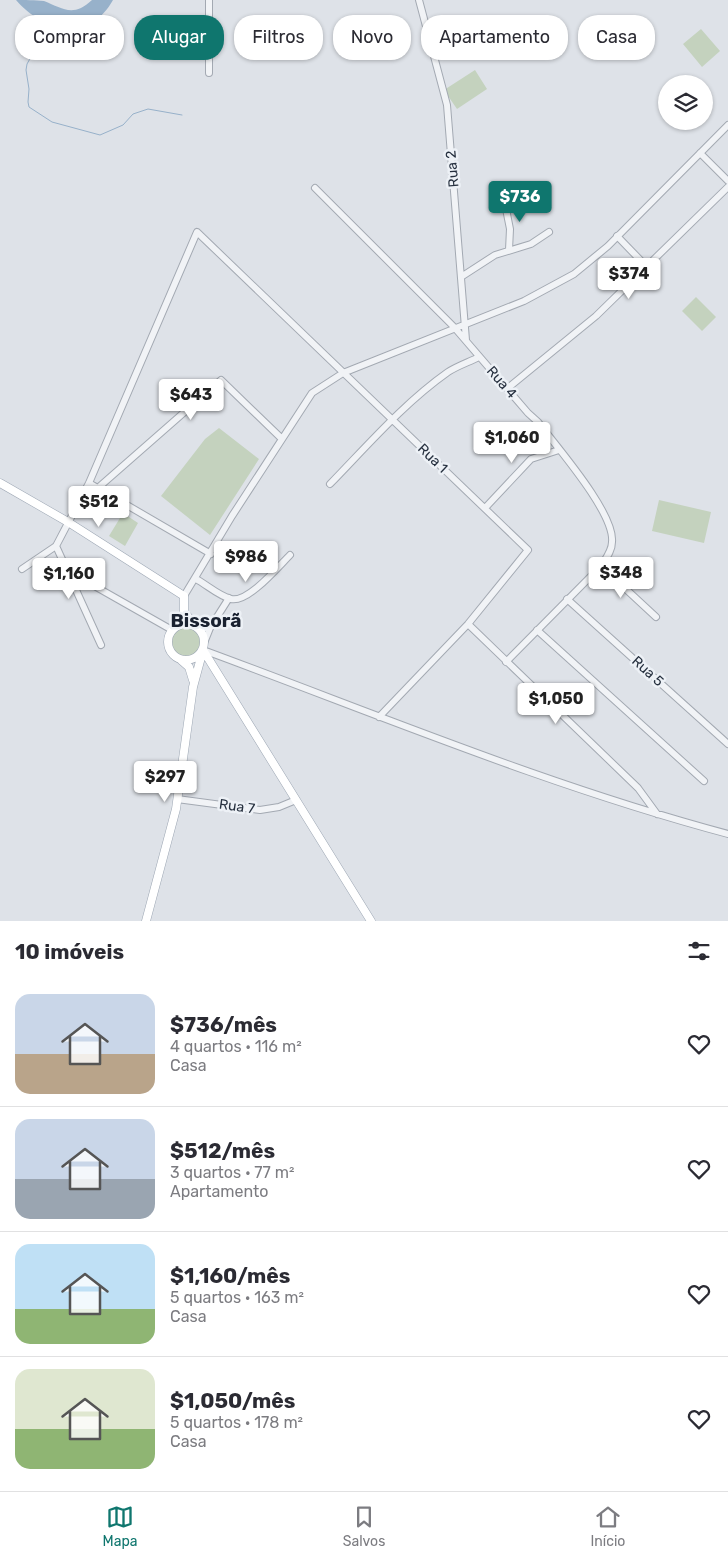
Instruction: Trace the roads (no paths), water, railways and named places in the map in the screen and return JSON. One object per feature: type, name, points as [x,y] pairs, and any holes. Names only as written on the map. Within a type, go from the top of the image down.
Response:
[{"type":"main road","points":[[0,483],[68,522],[184,596]]},
{"type":"main road","points":[[146,921],[177,799],[193,687],[203,646],[203,636],[184,612],[184,596]]},
{"type":"main road","points":[[184,596],[168,638],[168,647],[172,654],[191,670],[193,687]]},
{"type":"main road","points":[[173,629],[183,624],[197,627]]},
{"type":"main road","points":[[181,660],[194,658],[203,646]]},
{"type":"main road","points":[[203,646],[371,921]]},
{"type":"street","points":[[209,0],[209,73]]},
{"type":"street","name":"Rua 2","points":[[419,0],[445,94],[466,341]]},
{"type":"street","points":[[184,596],[281,438],[293,424],[312,393],[343,373],[454,327],[524,301],[562,281],[588,262],[617,236],[728,125]]},
{"type":"street","points":[[700,153],[728,181]]},
{"type":"street","points":[[508,388],[582,329],[633,282],[646,266],[728,187]]},
{"type":"street","name":"Rua 4","points":[[315,188],[454,327],[559,450],[608,518],[612,542],[610,553],[601,566],[506,662]]},
{"type":"street","points":[[504,198],[510,229],[509,250]]},
{"type":"street","name":"Rua 1","points":[[89,483],[197,232],[528,550],[468,624],[378,717]]},
{"type":"street","points":[[461,276],[509,250],[531,244],[549,232]]},
{"type":"street","points":[[617,236],[646,266]]},
{"type":"street","points":[[330,484],[392,421],[448,372],[479,357]]},
{"type":"street","points":[[99,488],[221,380],[281,438]]},
{"type":"street","points":[[484,508],[531,459],[559,450]]},
{"type":"street","points":[[22,568],[56,546],[89,483],[211,554]]},
{"type":"street","points":[[56,546],[101,646]]},
{"type":"street","points":[[196,579],[230,598],[238,599],[252,592],[290,556]]},
{"type":"street","points":[[601,566],[656,617]]},
{"type":"street","points":[[68,571],[173,629]]},
{"type":"street","points":[[230,598],[210,628],[203,646],[464,750],[658,815],[728,834]]},
{"type":"street","name":"Rua 5","points":[[567,599],[728,744]]},
{"type":"street","points":[[468,624],[638,788],[658,815]]},
{"type":"street","points":[[197,627],[210,628]]},
{"type":"street","points":[[537,630],[704,781]]},
{"type":"street","name":"Rua 7","points":[[177,799],[260,810],[279,807],[296,800]]},
{"type":"water","points":[[16,0],[44,1],[62,9],[73,10],[79,9],[92,0],[113,0],[102,15],[33,15]]},
{"type":"waterway","points":[[29,60],[26,70],[29,107],[52,122],[100,135],[123,125],[133,114],[148,109],[182,115]]},
{"type":"district","name":"Bissorã","points":[[206,620]]}]
